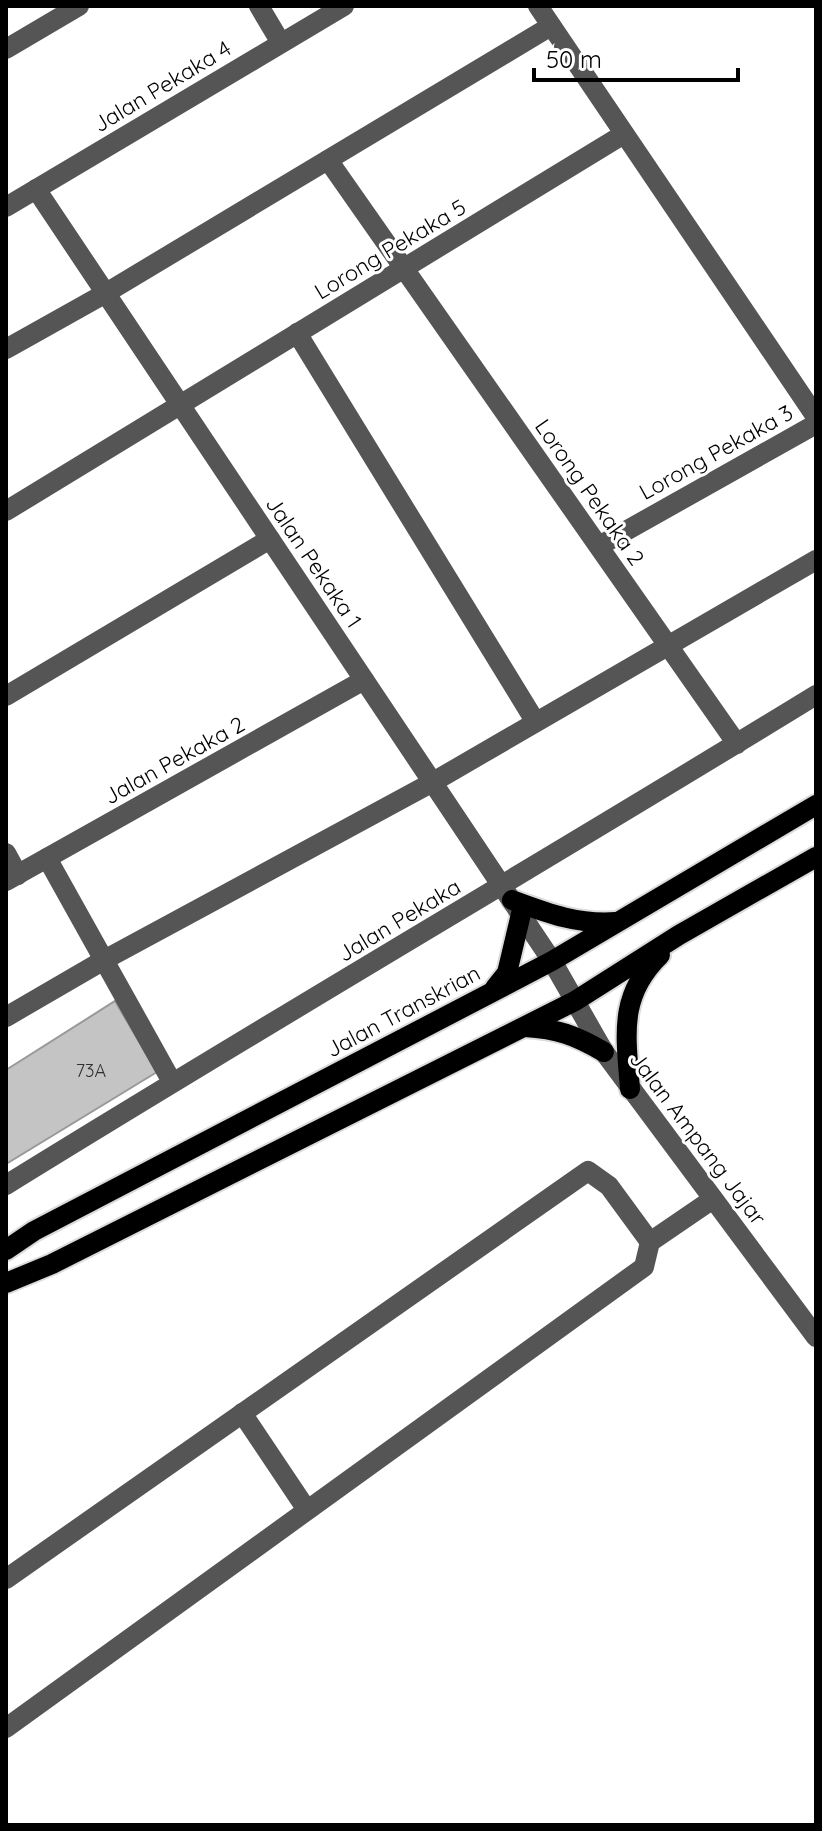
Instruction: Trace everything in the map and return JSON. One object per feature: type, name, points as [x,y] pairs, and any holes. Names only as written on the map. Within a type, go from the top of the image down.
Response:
[{"type":"main road","name":"Jalan Transkrian","points":[[6,1250],[34,1231],[552,961],[816,805]]},
{"type":"main road","points":[[6,1283],[52,1264],[575,1001],[679,935],[816,857]]},
{"type":"main road","points":[[493,992],[507,973],[512,900],[572,920],[594,924],[617,922]]},
{"type":"main road","points":[[630,1089],[625,1026],[635,986],[648,966],[679,935]]},
{"type":"main road","points":[[523,1027],[557,1029],[604,1052]]},
{"type":"street","points":[[6,49],[79,6]]},
{"type":"street","points":[[259,6],[281,43]]},
{"type":"street","name":"Jalan Pekaka 4","points":[[6,207],[344,6]]},
{"type":"street","points":[[538,6],[816,417]]},
{"type":"street","points":[[6,349],[106,293],[551,26]]},
{"type":"street","name":"Lorong Pekaka 5","points":[[6,511],[624,134]]},
{"type":"street","name":"Lorong Pekaka 2","points":[[328,160],[737,744]]},
{"type":"street","name":"Jalan Pekaka 1","points":[[36,189],[552,961]]},
{"type":"street","points":[[297,333],[535,721]]},
{"type":"street","name":"Lorong Pekaka 3","points":[[599,546],[816,424]]},
{"type":"street","points":[[6,696],[270,539]]},
{"type":"street","points":[[6,1017],[104,960],[433,782],[816,560]]},
{"type":"street","name":"Jalan Pekaka 2","points":[[12,878],[364,680]]},
{"type":"street","name":"Jalan Pekaka","points":[[6,1185],[172,1082],[512,900],[737,744],[816,695]]},
{"type":"street","points":[[6,853],[12,878]]},
{"type":"street","points":[[47,858],[172,1082]]},
{"type":"street","name":"Jalan Ampang Jajar","points":[[552,961],[604,1052],[816,1337]]},
{"type":"street","points":[[6,1579],[588,1171],[609,1186],[650,1242]]},
{"type":"street","points":[[6,1728],[644,1267],[650,1242],[713,1199]]},
{"type":"street","points":[[242,1413],[307,1510]]},
{"type":"building","points":[[115,1001],[157,1072],[6,1164],[6,1070]]}]
